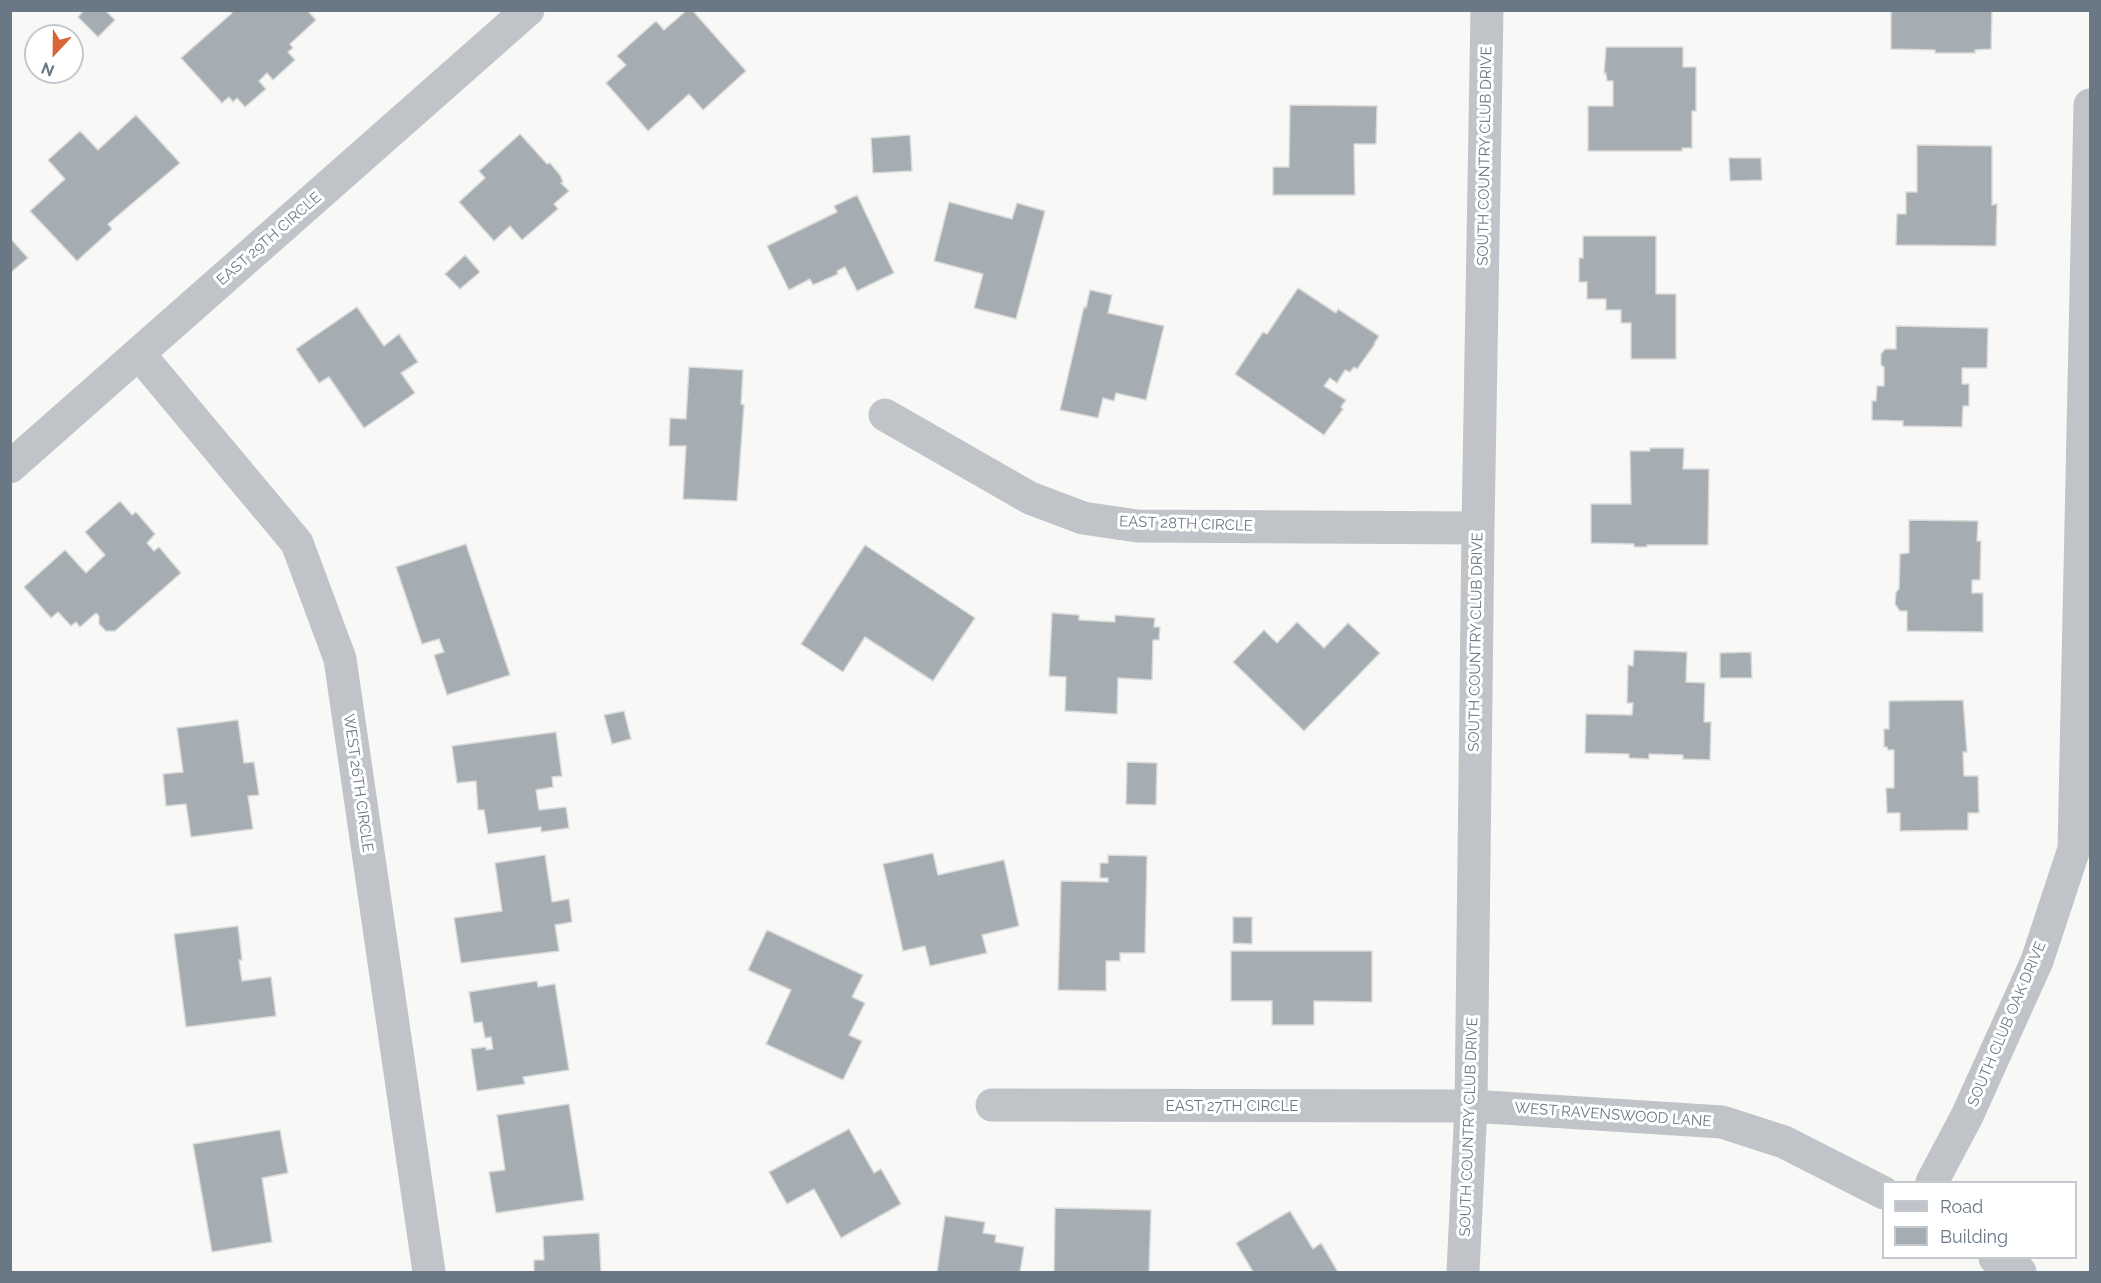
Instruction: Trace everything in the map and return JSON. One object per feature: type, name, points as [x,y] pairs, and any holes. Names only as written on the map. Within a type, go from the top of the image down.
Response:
[{"type":"street","name":"EAST 29TH CIRCLE","points":[[10,467],[528,10]]},
{"type":"street","name":"SOUTH COUNTRY CLUB DRIVE","points":[[1463,1272],[1471,1106],[1487,10]]},
{"type":"street","name":"SOUTH CLUB OAK DRIVE","points":[[1933,1181],[1967,1116],[2037,961],[2074,849],[2091,105]]},
{"type":"street","name":"WEST 26TH CIRCLE","points":[[139,354],[297,543],[340,658],[429,1272]]},
{"type":"street","name":"EAST 28TH CIRCLE","points":[[885,416],[1030,498],[1083,518],[1137,526],[1478,528]]},
{"type":"street","name":"EAST 27TH CIRCLE","points":[[992,1105],[1471,1106]]},
{"type":"street","name":"WEST RAVENSWOOD LANE","points":[[1471,1106],[1722,1122],[1784,1142],[1882,1192]]},
{"type":"street","points":[[1998,1259],[2020,1272]]},
{"type":"building","points":[[84,10],[105,10],[115,20],[98,37],[78,17]]},
{"type":"building","points":[[230,10],[307,10],[316,20],[290,44],[293,48],[288,52],[295,60],[273,80],[267,73],[259,81],[266,89],[245,107],[237,98],[233,102],[229,97],[222,103],[181,58],[232,13]]},
{"type":"building","points":[[687,10],[692,10],[746,71],[703,110],[689,94],[648,131],[606,83],[626,65],[617,56],[656,21],[664,30]]},
{"type":"building","points":[[1891,10],[1992,10],[1991,49],[1975,50],[1975,53],[1935,53],[1935,50],[1891,49]]},
{"type":"building","points":[[1606,47],[1683,47],[1683,67],[1696,67],[1696,111],[1692,111],[1692,148],[1682,148],[1682,151],[1588,151],[1588,106],[1613,106],[1613,81],[1607,81],[1606,73],[1604,74]]},
{"type":"building","points":[[1290,105],[1377,106],[1376,144],[1354,144],[1355,195],[1273,195],[1273,167],[1289,167]]},
{"type":"building","points":[[136,115],[180,163],[108,224],[112,229],[77,261],[30,211],[65,179],[48,160],[80,131],[98,150]]},
{"type":"building","points":[[520,134],[547,164],[550,163],[560,175],[563,182],[561,183],[569,191],[554,204],[558,209],[522,240],[510,226],[494,241],[459,202],[485,178],[479,171]]},
{"type":"building","points":[[910,135],[912,171],[873,173],[871,138]]},
{"type":"building","points":[[1917,145],[1992,146],[1992,205],[1997,204],[1996,246],[1896,245],[1897,214],[1906,214],[1906,192],[1917,192]]},
{"type":"building","points":[[1729,158],[1761,158],[1762,180],[1730,181]]},
{"type":"building","points":[[857,195],[894,273],[857,291],[845,267],[837,271],[838,274],[813,285],[810,279],[789,290],[767,246],[837,212],[834,206]]},
{"type":"building","points":[[949,202],[1012,219],[1017,203],[1045,211],[1016,319],[974,308],[983,274],[934,261]]},
{"type":"building","points":[[1583,236],[1656,236],[1656,294],[1676,294],[1676,359],[1631,359],[1631,323],[1621,323],[1621,310],[1606,310],[1606,299],[1587,299],[1587,282],[1579,282],[1579,258],[1583,258]]},
{"type":"building","points":[[10,238],[28,258],[10,273]]},
{"type":"building","points":[[465,255],[480,272],[460,289],[445,274]]},
{"type":"building","points":[[1298,288],[1336,313],[1338,309],[1379,336],[1357,369],[1354,367],[1350,372],[1345,370],[1337,383],[1330,378],[1324,386],[1346,400],[1341,407],[1343,409],[1324,435],[1235,374],[1263,332],[1267,334]]},
{"type":"building","points":[[1090,290],[1112,295],[1108,313],[1164,326],[1146,400],[1116,393],[1114,401],[1103,398],[1098,418],[1060,410]]},
{"type":"building","points":[[357,307],[384,346],[399,334],[418,362],[401,373],[415,393],[364,428],[329,377],[319,383],[296,349]]},
{"type":"building","points":[[1896,326],[1988,328],[1987,368],[1962,368],[1962,384],[1969,384],[1969,406],[1963,406],[1962,427],[1903,426],[1903,421],[1872,420],[1872,401],[1876,401],[1877,386],[1884,386],[1881,354],[1885,349],[1896,349]]},
{"type":"building","points":[[689,367],[743,370],[741,404],[744,405],[737,501],[683,499],[686,446],[669,446],[670,418],[686,419]]},
{"type":"building","points":[[1650,448],[1684,448],[1683,469],[1709,469],[1708,545],[1634,547],[1634,544],[1591,543],[1591,504],[1631,504],[1630,451],[1650,451]]},
{"type":"building","points":[[120,501],[132,515],[136,512],[155,534],[147,543],[154,551],[159,547],[181,573],[115,631],[106,631],[99,624],[99,616],[96,613],[80,627],[76,622],[71,626],[58,612],[51,618],[24,587],[65,550],[86,573],[105,555],[85,532]]},
{"type":"building","points":[[1909,520],[1978,521],[1977,541],[1981,541],[1980,580],[1972,580],[1972,593],[1983,593],[1983,632],[1907,631],[1907,611],[1900,611],[1895,604],[1896,592],[1899,589],[1900,554],[1909,553]]},
{"type":"building","points":[[466,544],[510,675],[447,695],[434,655],[444,652],[439,639],[422,644],[396,567]]},
{"type":"building","points":[[865,545],[975,618],[933,681],[865,637],[843,672],[801,644]]},
{"type":"building","points":[[1052,613],[1079,615],[1079,620],[1115,622],[1115,615],[1155,618],[1154,627],[1160,627],[1159,640],[1153,640],[1152,680],[1118,678],[1117,714],[1065,711],[1066,677],[1049,676]]},
{"type":"building","points":[[1297,622],[1324,648],[1348,623],[1380,653],[1304,731],[1233,662],[1264,630],[1277,643]]},
{"type":"building","points":[[1634,650],[1687,652],[1686,682],[1705,683],[1704,722],[1711,722],[1710,760],[1683,759],[1683,755],[1649,754],[1649,759],[1629,758],[1629,754],[1585,753],[1586,714],[1632,715],[1633,703],[1627,703],[1628,665],[1633,666]]},
{"type":"building","points":[[1751,652],[1752,678],[1720,678],[1720,653]]},
{"type":"building","points":[[1963,700],[1967,752],[1963,752],[1964,776],[1978,776],[1979,813],[1968,813],[1968,830],[1900,831],[1900,813],[1887,813],[1886,788],[1894,788],[1894,750],[1884,747],[1884,729],[1889,729],[1889,701]]},
{"type":"building","points":[[624,711],[631,739],[612,744],[604,715]]},
{"type":"building","points":[[238,720],[244,763],[254,762],[259,795],[248,796],[253,829],[191,837],[186,804],[166,806],[163,774],[183,772],[177,728]]},
{"type":"building","points":[[556,732],[562,776],[552,777],[553,787],[536,790],[539,810],[566,807],[569,828],[541,832],[541,827],[488,834],[484,810],[478,810],[476,781],[457,783],[452,746]]},
{"type":"building","points":[[1127,762],[1157,763],[1156,805],[1126,804]]},
{"type":"building","points":[[933,853],[938,875],[1004,860],[1019,926],[982,935],[987,953],[930,966],[925,946],[903,951],[883,864]]},
{"type":"building","points":[[545,855],[552,902],[569,899],[572,922],[555,925],[559,951],[461,963],[454,918],[502,911],[495,863]]},
{"type":"building","points":[[1108,855],[1147,856],[1145,953],[1120,953],[1120,961],[1106,961],[1106,991],[1058,990],[1061,881],[1108,882],[1108,878],[1100,878],[1100,863],[1108,863]]},
{"type":"building","points":[[1233,917],[1252,917],[1252,944],[1233,943]]},
{"type":"building","points":[[238,926],[242,981],[271,977],[276,1016],[186,1027],[174,934]]},
{"type":"building","points":[[767,930],[863,975],[852,997],[865,1003],[849,1035],[862,1041],[843,1080],[766,1044],[791,990],[748,970]]},
{"type":"building","points":[[1231,951],[1372,951],[1372,1002],[1314,1001],[1314,1025],[1272,1025],[1272,1001],[1231,1001]]},
{"type":"building","points":[[537,981],[538,987],[555,984],[569,1070],[523,1077],[525,1084],[477,1091],[471,1049],[486,1047],[486,1050],[493,1049],[491,1037],[485,1038],[482,1022],[474,1023],[469,992]]},
{"type":"building","points":[[569,1104],[584,1200],[496,1213],[489,1172],[505,1170],[497,1115]]},
{"type":"building","points":[[849,1129],[874,1173],[881,1169],[901,1204],[841,1238],[814,1189],[787,1204],[769,1172]]},
{"type":"building","points":[[280,1130],[288,1173],[262,1178],[272,1242],[212,1252],[193,1144]]},
{"type":"building","points":[[1055,1208],[1151,1210],[1149,1272],[1054,1272]]},
{"type":"building","points":[[1290,1211],[1313,1249],[1321,1243],[1338,1272],[1253,1272],[1236,1243]]},
{"type":"building","points":[[945,1216],[985,1222],[983,1233],[996,1235],[995,1242],[1024,1247],[1020,1272],[937,1272]]},
{"type":"building","points":[[599,1233],[601,1272],[534,1272],[534,1260],[544,1260],[543,1236]]}]
